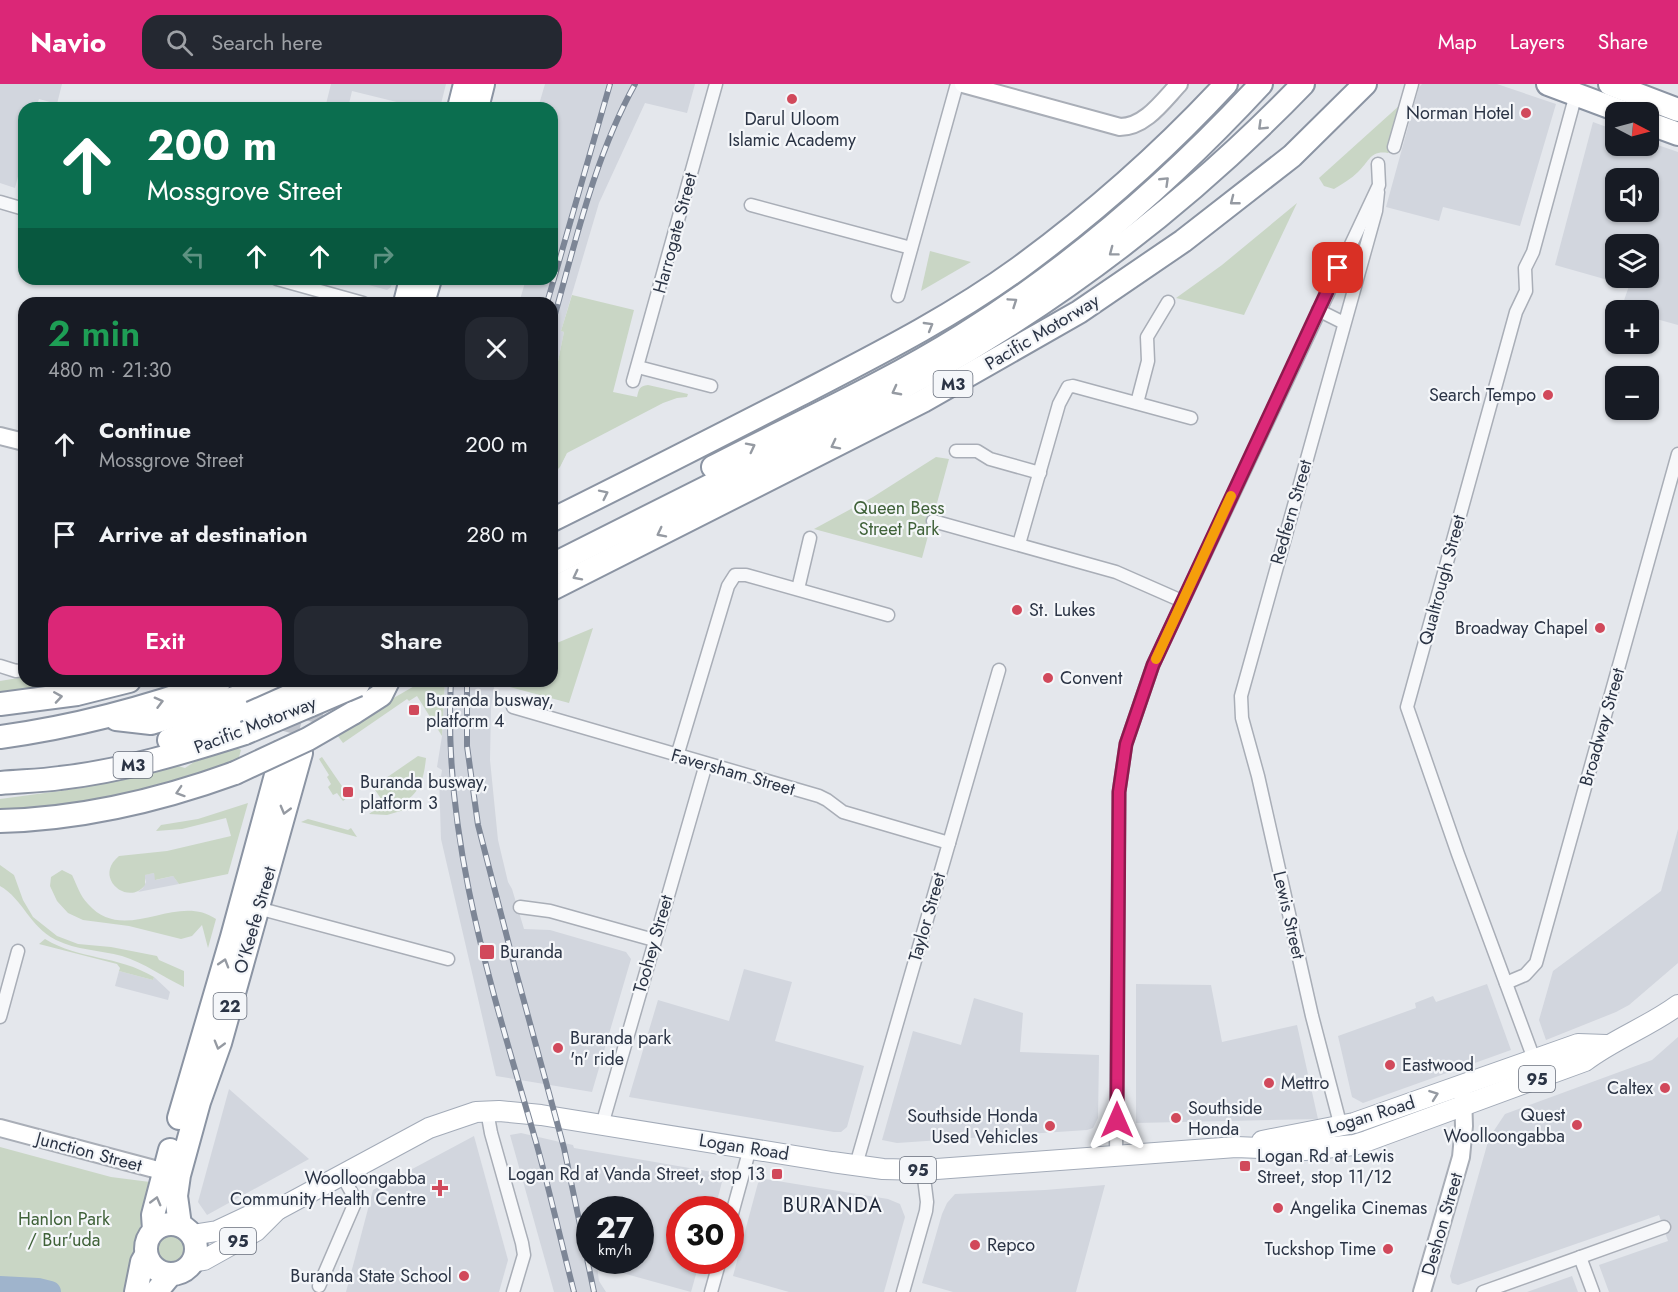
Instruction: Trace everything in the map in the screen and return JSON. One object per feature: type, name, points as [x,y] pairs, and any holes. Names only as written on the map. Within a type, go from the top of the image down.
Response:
[{"type":"highway","points":[[460,102],[465,84]]},
{"type":"highway","points":[[478,102],[483,84]]},
{"type":"highway","points":[[558,517],[901,343],[975,298],[1019,268],[1110,197],[1188,125],[1226,84]]},
{"type":"highway","points":[[558,546],[902,370],[993,316],[1105,234],[1156,190],[1261,84]]},
{"type":"highway","points":[[558,563],[865,408],[924,376],[1010,324],[1093,267],[1168,209],[1263,126],[1303,84]]},
{"type":"highway","name":"Pacific Motorway","points":[[558,586],[922,401],[1079,312],[1183,241],[1293,156],[1365,84]]},
{"type":"highway","points":[[1548,84],[1605,105]]},
{"type":"highway","points":[[1610,84],[1676,123]]},
{"type":"highway","points":[[1659,123],[1676,123]]},
{"type":"highway","points":[[0,704],[77,694],[105,687]]},
{"type":"highway","points":[[0,738],[103,717],[171,699],[204,687]]},
{"type":"highway","points":[[103,717],[151,723],[266,687]]},
{"type":"highway","points":[[248,723],[312,687]]},
{"type":"highway","name":"Pacific Motorway","points":[[9,782],[60,778],[117,769],[176,754],[248,723],[351,687]]},
{"type":"highway","points":[[0,821],[82,815],[163,798],[235,773],[308,739],[381,696],[385,687]]},
{"type":"highway","name":"O'Keefe Street","points":[[154,1230],[153,1215],[172,1174],[250,905],[301,753]]},
{"type":"highway","name":"O'Keefe Street","points":[[250,905],[279,764]]},
{"type":"highway","name":"O'Keefe Street","points":[[172,1174],[186,1230]]},
{"type":"highway","name":"95","points":[[154,1230],[166,1224],[186,1230]]},
{"type":"highway","name":"22","points":[[136,1292],[142,1262],[146,1255],[147,1242],[154,1230]]},
{"type":"highway","name":"22","points":[[186,1230],[196,1248],[192,1262]]},
{"type":"highway","points":[[146,1255],[158,1270],[171,1274]]},
{"type":"highway","points":[[156,1292],[171,1274],[187,1268],[192,1262]]},
{"type":"main road","name":"Logan Road","points":[[192,1262],[204,1260],[256,1231],[277,1210],[429,1128],[460,1116],[487,1111],[532,1114],[883,1169],[923,1170],[1236,1147],[1305,1150],[1354,1145],[1585,1061],[1606,1045],[1653,1022],[1678,1005]]},
{"type":"main road","name":"Logan Road","points":[[1236,1147],[1303,1132],[1341,1127],[1578,1044],[1606,1045]]},
{"type":"main road","name":"Logan Road","points":[[186,1230],[217,1231],[249,1216],[277,1210]]},
{"type":"street","name":"Harrogate Street","points":[[633,381],[716,84]]},
{"type":"street","points":[[898,296],[957,84]]},
{"type":"street","points":[[963,84],[1120,127],[1131,127],[1140,123],[1179,84]]},
{"type":"street","points":[[1394,147],[1412,84]]},
{"type":"street","name":"Qualtrough Street","points":[[1534,1059],[1407,707],[1516,312],[1526,291],[1525,268],[1533,252],[1576,94]]},
{"type":"street","name":"Redfern Street","points":[[1240,702],[1376,211],[1379,184],[1378,164]]},
{"type":"street","points":[[1116,1156],[1119,792],[1126,744],[1151,670],[1182,601],[1379,184]]},
{"type":"street","points":[[0,202],[18,207]]},
{"type":"street","points":[[750,205],[911,248]]},
{"type":"street","points":[[298,285],[342,297]]},
{"type":"street","points":[[1137,403],[1148,361],[1147,337],[1168,302]]},
{"type":"street","points":[[1318,310],[1344,323]]},
{"type":"street","points":[[638,367],[711,386]]},
{"type":"street","points":[[1020,544],[1060,398],[1069,387],[1073,386],[1191,418]]},
{"type":"street","points":[[0,436],[18,440]]},
{"type":"street","points":[[956,451],[977,451],[990,459],[1040,473]]},
{"type":"street","name":"Broadway Street","points":[[1506,983],[1530,972],[1536,963],[1678,454]]},
{"type":"street","points":[[933,521],[1123,574],[1182,601]]},
{"type":"street","points":[[798,589],[810,538]]},
{"type":"street","points":[[677,756],[729,583],[735,575],[743,574],[888,615]]},
{"type":"street","points":[[0,666],[18,671]]},
{"type":"street","name":"Taylor Street","points":[[856,1165],[999,670]]},
{"type":"street","name":"Lewis Street","points":[[1240,702],[1312,1016],[1341,1127]]},
{"type":"street","name":"Faversham Street","points":[[513,707],[823,798],[843,812],[949,843]]},
{"type":"street","name":"Toohey Street","points":[[602,1125],[706,764]]},
{"type":"street","points":[[250,905],[448,959]]},
{"type":"street","points":[[520,907],[544,910],[654,940]]},
{"type":"street","points":[[0,1017],[18,951]]},
{"type":"street","name":"Deshon Street","points":[[1422,1292],[1458,1172],[1463,1144],[1462,1085]]},
{"type":"street","points":[[487,1111],[524,1255],[513,1292]]},
{"type":"street","name":"Junction Street","points":[[0,1128],[172,1174]]},
{"type":"street","points":[[737,1196],[750,1148]]},
{"type":"street","points":[[903,1292],[926,1211],[923,1170]]},
{"type":"street","points":[[319,1286],[354,1209],[354,1197],[342,1174]]},
{"type":"street","points":[[1483,1292],[1664,1227]]},
{"type":"street","points":[[1580,1257],[1593,1292]]},
{"type":"street","points":[[711,1292],[716,1274]]},
{"type":"shaded area","points":[[0,84],[62,84],[58,102],[39,99],[38,102],[18,102],[18,176],[15,188],[0,183]]},
{"type":"shaded area","points":[[331,84],[446,84],[442,102],[397,102],[352,91],[349,102],[326,102]]},
{"type":"shaded area","points":[[545,84],[695,84],[687,113],[645,103],[599,203],[561,331],[564,332],[558,362],[558,297],[521,297],[524,285],[558,285],[558,102],[540,102]]},
{"type":"shaded area","points":[[1422,84],[1497,84],[1556,104],[1520,226],[1443,207],[1439,221],[1386,207],[1419,87]]},
{"type":"shaded area","points":[[1593,122],[1605,126],[1605,156],[1659,156],[1659,145],[1678,152],[1678,325],[1659,320],[1659,300],[1624,300],[1628,288],[1659,288],[1659,234],[1605,234],[1605,279],[1555,265]]},
{"type":"shaded area","points":[[369,285],[392,285],[387,290]]},
{"type":"shaded area","points":[[445,687],[494,687],[491,708],[490,760],[498,840],[508,882],[524,929],[550,930],[626,952],[631,959],[592,1092],[496,1076],[441,839],[439,776],[442,770],[437,767],[442,736]]},
{"type":"shaded area","points":[[1678,829],[1678,963],[1629,1005],[1546,1040],[1539,1020],[1553,971],[1661,891]]},
{"type":"shaded area","points":[[154,873],[156,880],[173,876],[179,884],[138,892],[146,882],[144,875]]},
{"type":"shaded area","points":[[744,969],[792,982],[775,1041],[864,1066],[847,1127],[841,1132],[629,1097],[658,1000],[729,1021]]},
{"type":"shaded area","points":[[119,971],[153,980],[154,977],[170,992],[168,1000],[115,986]]},
{"type":"shaded area","points":[[1136,984],[1211,985],[1222,1042],[1297,1025],[1318,1119],[1136,1123]]},
{"type":"shaded area","points":[[1487,984],[1511,1050],[1363,1103],[1352,1097],[1338,1036],[1416,1008],[1415,1003],[1433,996],[1436,1002]]},
{"type":"shaded area","points":[[974,998],[1023,1013],[1020,1052],[1099,1055],[1098,1118],[1093,1128],[897,1143],[882,1140],[913,1031],[961,1045]]},
{"type":"shaded area","points":[[1678,1037],[1678,1292],[1609,1292],[1599,1265],[1668,1241],[1659,1215],[1458,1285],[1452,1283],[1450,1276],[1489,1138],[1505,1114],[1652,1060]]},
{"type":"shaded area","points":[[229,1089],[309,1159],[207,1215],[198,1202]]},
{"type":"shaded area","points":[[521,1133],[573,1145],[574,1148],[724,1174],[718,1196],[666,1196],[666,1274],[696,1274],[691,1292],[626,1274],[654,1274],[654,1196],[576,1196],[576,1274],[598,1274],[599,1281],[606,1292],[554,1292],[510,1135]]},
{"type":"shaded area","points":[[474,1136],[508,1260],[499,1292],[346,1292],[373,1190]]},
{"type":"shaded area","points":[[765,1179],[888,1199],[900,1204],[905,1217],[884,1292],[789,1292],[733,1276],[734,1274],[744,1274],[744,1235],[758,1183]]},
{"type":"shaded area","points":[[1105,1185],[1076,1292],[953,1292],[922,1283],[942,1214],[947,1203],[955,1194]]},
{"type":"shaded area","points":[[1572,1276],[1578,1292],[1527,1292]]},
{"type":"green space","points":[[1400,105],[1406,111],[1406,126],[1399,144],[1388,153],[1373,155],[1355,175],[1334,189],[1324,186],[1319,178]]},
{"type":"green space","points":[[1297,203],[1244,315],[1176,298],[1222,265]]},
{"type":"green space","points":[[930,251],[971,262],[921,291]]},
{"type":"green space","points":[[572,295],[634,310],[613,392],[637,397],[640,388],[648,385],[688,394],[687,397],[663,403],[567,453],[558,469],[558,362],[564,332],[561,331]]},
{"type":"green space","name":"Queen Bess Street Park","points":[[936,457],[949,459],[922,558],[814,529],[873,497]]},
{"type":"green space","points":[[593,628],[569,703],[510,687],[558,687],[558,643]]},
{"type":"green space","points":[[18,678],[18,687],[55,687],[0,696],[0,681]]},
{"type":"green space","points":[[413,687],[445,687],[442,736],[417,696],[409,701],[407,699],[343,743],[335,732]]},
{"type":"green space","points":[[237,748],[241,750],[237,764],[210,775],[83,804],[0,814],[0,799],[82,788],[178,766],[185,768],[194,762]]},
{"type":"green space","points":[[418,756],[426,758],[424,772],[417,790],[401,804],[404,810],[387,815],[369,814],[384,803],[373,787]]},
{"type":"green space","points":[[322,757],[346,792],[348,797],[343,801],[337,793],[333,795],[328,787],[331,784],[327,777],[329,775],[319,759]]},
{"type":"green space","points":[[248,803],[228,874],[179,884],[173,876],[155,880],[154,873],[145,875],[145,885],[138,891],[130,893],[116,887],[111,881],[109,873],[112,864],[119,856],[167,851],[231,836],[226,818],[182,829],[156,831],[161,825],[198,819]]},
{"type":"green space","points":[[308,819],[348,830],[351,828],[357,837],[301,822]]},
{"type":"green space","points":[[0,865],[14,875],[23,900],[33,917],[57,936],[78,944],[111,947],[157,956],[159,960],[184,971],[184,987],[130,959],[72,946],[56,940],[39,927],[15,898],[0,886]]},
{"type":"green space","points":[[62,870],[72,875],[85,901],[102,916],[118,920],[134,920],[184,911],[201,912],[216,919],[208,948],[202,925],[192,936],[181,939],[129,926],[83,920],[68,913],[57,901],[50,886],[51,877]]},
{"type":"green space","points":[[45,939],[72,951],[140,970],[154,977],[153,980],[119,971],[117,964],[39,944]]},
{"type":"green space","name":"Hanlon Park / Bur'uda","points":[[0,1147],[111,1177],[150,1182],[151,1186],[123,1292],[0,1292]]},
{"type":"green space","points":[[171,1234],[182,1238],[186,1249],[182,1260],[171,1264],[160,1260],[156,1249],[160,1238]]},
{"type":"waterway","points":[[0,1287],[50,1292]]},
{"type":"tunnel","points":[[301,753],[319,688]]},
{"type":"tunnel","points":[[279,764],[297,696]]},
{"type":"railway","points":[[558,265],[610,84]]},
{"type":"railway","points":[[558,304],[597,171],[608,141],[635,84]]},
{"type":"railway","points":[[549,297],[552,285]]},
{"type":"railway","points":[[451,687],[450,740],[454,799],[474,914],[574,1292]]},
{"type":"railway","points":[[467,687],[467,746],[478,825],[564,1148],[594,1292]]},
{"type":"slow traffic","points":[[1156,659],[1231,496]]},
{"type":"place","name":"Darul Uloom Islamic Academy","points":[[792,99]]},
{"type":"place","name":"Norman Hotel","points":[[1526,113]]},
{"type":"place","name":"Search Tempo","points":[[1548,395]]},
{"type":"place","name":"St. Lukes","points":[[1017,610]]},
{"type":"place","name":"Broadway Chapel","points":[[1600,628]]},
{"type":"place","name":"Convent","points":[[1048,678]]},
{"type":"place","name":"Buranda busway, platform 4","points":[[414,710]]},
{"type":"place","name":"Buranda busway, platform 3","points":[[348,792]]},
{"type":"place","name":"Buranda","points":[[487,952]]},
{"type":"place","name":"Buranda park 'n' ride","points":[[558,1048]]},
{"type":"place","name":"Eastwood","points":[[1390,1065]]},
{"type":"place","name":"Mettro","points":[[1269,1083]]},
{"type":"place","name":"Caltex","points":[[1665,1088]]},
{"type":"place","name":"Southside Honda","points":[[1176,1118]]},
{"type":"place","name":"Quest Woolloongabba","points":[[1577,1125]]},
{"type":"place","name":"Southside Honda Used Vehicles","points":[[1050,1126]]},
{"type":"place","name":"Logan Rd at Lewis Street, stop 11/12","points":[[1245,1166]]},
{"type":"place","name":"Logan Rd at Vanda Street, stop 13","points":[[777,1174]]},
{"type":"place","name":"Woolloongabba Community Health Centre","points":[[440,1188]]},
{"type":"place","name":"Angelika Cinemas","points":[[1278,1208]]},
{"type":"place","name":"Repco","points":[[975,1245]]},
{"type":"place","name":"Tuckshop Time","points":[[1388,1249]]},
{"type":"place","name":"Buranda State School","points":[[464,1276]]},
{"type":"district","name":"BURANDA","points":[[833,1205]]},
{"type":"route","points":[[1117,1120],[1119,792],[1126,744],[1153,665],[1338,268]]}]
